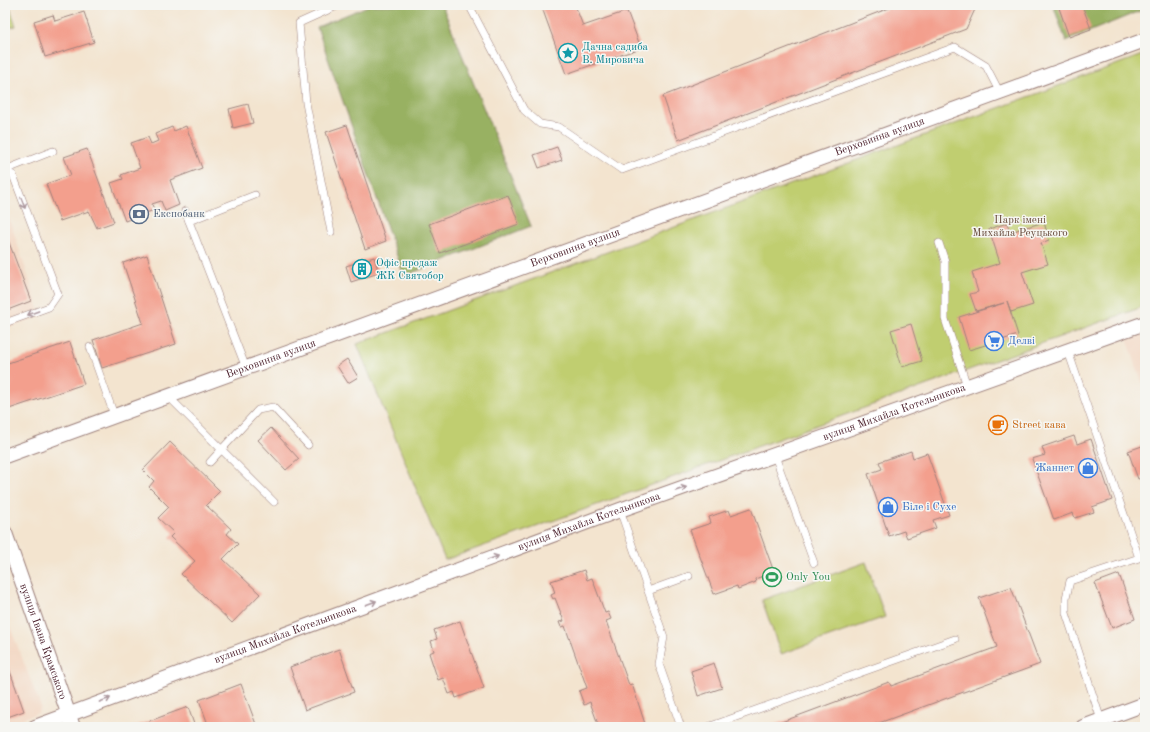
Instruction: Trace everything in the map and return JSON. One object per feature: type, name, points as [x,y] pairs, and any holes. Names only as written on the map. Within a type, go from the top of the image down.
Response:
[{"type":"street","name":"Верховинна вулиця","points":[[5,456],[1145,40]]},
{"type":"street","name":"вулиця Михайла Котельникова","points":[[35,727],[70,720],[620,510],[1145,323]]},
{"type":"street","name":"вулиця Івана Крамського","points":[[5,533],[70,720]]},
{"type":"street","points":[[1082,727],[1145,704]]},
{"type":"lane","points":[[331,232],[306,103],[298,23],[339,5]]},
{"type":"lane","points":[[470,5],[524,110],[540,124],[559,127],[600,153],[622,170],[955,47],[986,66],[1000,93]]},
{"type":"lane","points":[[5,170],[53,151]]},
{"type":"lane","points":[[5,170],[13,175],[58,294],[50,307],[5,323]]},
{"type":"lane","points":[[189,221],[255,195]]},
{"type":"lane","points":[[185,211],[246,368]]},
{"type":"lane","points":[[939,243],[945,261],[945,319],[967,386]]},
{"type":"lane","points":[[90,347],[114,415]]},
{"type":"lane","points":[[1068,351],[1139,558],[1070,581],[1066,598],[1066,613],[1101,720]]},
{"type":"lane","points":[[168,396],[274,502]]},
{"type":"lane","points":[[210,462],[258,410],[273,407],[308,445]]},
{"type":"lane","points":[[775,456],[814,563]]},
{"type":"lane","points":[[620,510],[664,637],[659,664],[681,727]]},
{"type":"lane","points":[[648,590],[689,576]]},
{"type":"lane","points":[[708,727],[954,639]]},
{"type":"shaded area","points":[[5,206],[41,316],[5,329]]},
{"type":"shaded area","points":[[1145,332],[1145,391],[1127,338]]},
{"type":"shaded area","points":[[5,614],[41,707],[38,713],[5,725]]},
{"type":"green space","points":[[5,5],[9,5],[16,26],[5,29]]},
{"type":"green space","points":[[370,5],[442,5],[531,226],[404,276],[317,27]]},
{"type":"green space","points":[[1053,5],[1145,5],[1145,9],[1066,41]]},
{"type":"green space","name":"Парк імені Михайла Реуцького","points":[[1145,54],[1145,306],[445,560],[357,344]]},
{"type":"green space","points":[[866,562],[885,617],[781,654],[762,600]]},
{"type":"building","points":[[541,5],[575,5],[583,26],[627,11],[641,48],[566,74]]},
{"type":"building","points":[[897,5],[977,5],[966,29],[678,140],[663,96]]},
{"type":"building","points":[[1058,5],[1082,5],[1091,29],[1069,37]]},
{"type":"building","points":[[84,12],[94,42],[45,57],[34,21],[53,15],[55,21]]},
{"type":"building","points":[[248,104],[253,123],[233,128],[229,109]]},
{"type":"building","points":[[347,125],[386,241],[365,249],[326,132]]},
{"type":"building","points":[[186,126],[202,168],[170,180],[179,205],[165,211],[161,201],[152,204],[154,210],[125,221],[111,183],[123,179],[121,175],[140,168],[131,143],[148,137],[151,144],[158,141],[155,134],[172,127],[174,131]]},
{"type":"building","points":[[557,147],[562,160],[539,168],[534,155]]},
{"type":"building","points":[[87,149],[114,222],[97,228],[89,211],[60,221],[46,184],[71,175],[64,157]]},
{"type":"building","points":[[508,195],[519,224],[440,253],[429,224]]},
{"type":"building","points":[[1044,222],[1049,240],[1041,243],[1048,264],[1022,272],[1033,305],[1011,312],[1007,301],[1018,335],[969,350],[959,317],[1004,303],[976,311],[970,294],[978,292],[972,272],[1000,263],[989,229],[1007,223],[1010,232]]},
{"type":"building","points":[[5,232],[31,301],[5,311]]},
{"type":"building","points":[[147,255],[176,344],[102,368],[93,340],[143,323],[123,263]]},
{"type":"building","name":"Офіс продаж ЖК Святобор","points":[[374,257],[379,273],[351,282],[346,266]]},
{"type":"building","points":[[911,324],[922,361],[902,367],[891,330]]},
{"type":"building","points":[[70,342],[84,384],[9,409],[5,398],[5,364]]},
{"type":"building","points":[[347,359],[358,377],[348,383],[337,366]]},
{"type":"building","points":[[271,428],[299,459],[286,470],[258,440]]},
{"type":"building","points":[[1074,436],[1077,444],[1091,439],[1112,500],[1092,507],[1094,512],[1075,518],[1073,513],[1054,520],[1032,459],[1045,455],[1042,447]]},
{"type":"building","points":[[170,442],[220,491],[206,505],[231,529],[227,534],[238,544],[223,559],[260,594],[232,623],[181,574],[195,561],[170,537],[174,533],[158,518],[169,507],[149,487],[154,481],[143,470]]},
{"type":"building","points":[[1142,446],[1145,454],[1145,477],[1138,479],[1128,451]]},
{"type":"building","points":[[911,451],[913,458],[927,453],[949,515],[933,520],[936,528],[907,538],[904,531],[889,536],[868,474],[882,469],[879,462]]},
{"type":"building","points":[[751,508],[774,572],[755,579],[756,582],[738,589],[737,586],[714,594],[690,530],[711,523],[709,517],[729,510],[731,515]]},
{"type":"building","points":[[584,570],[587,580],[592,578],[605,613],[608,612],[611,619],[606,621],[629,685],[632,684],[646,727],[599,727],[590,702],[584,705],[579,691],[587,688],[565,626],[561,627],[559,622],[564,621],[555,598],[553,599],[551,595],[555,593],[551,581]]},
{"type":"building","points":[[1119,574],[1135,619],[1112,628],[1095,583]]},
{"type":"building","points":[[1011,587],[1040,664],[868,727],[768,727],[889,682],[891,686],[997,647],[979,598]]},
{"type":"building","points":[[460,621],[484,688],[456,698],[454,692],[449,694],[443,678],[438,680],[429,653],[434,651],[431,641],[437,639],[434,630]]},
{"type":"building","points":[[339,649],[354,692],[305,710],[290,667]]},
{"type":"building","points":[[5,657],[24,711],[5,718]]},
{"type":"building","points":[[714,663],[722,688],[698,696],[691,671]]},
{"type":"building","points":[[241,684],[257,727],[209,727],[199,700]]},
{"type":"building","points":[[188,707],[195,727],[133,727]]},
{"type":"place","name":"Дачна садиба В. Мировича","points":[[568,53]]},
{"type":"place","name":"Експобанк","points":[[139,214]]},
{"type":"place","name":"Офіс продаж ЖК Святобор","points":[[362,269]]},
{"type":"place","name":"Делві","points":[[994,341]]},
{"type":"place","name":"Street кава","points":[[998,425]]},
{"type":"place","name":"Жаннет","points":[[1088,468]]},
{"type":"place","name":"Біле і Сухе","points":[[888,507]]},
{"type":"place","name":"Only You","points":[[772,577]]}]
